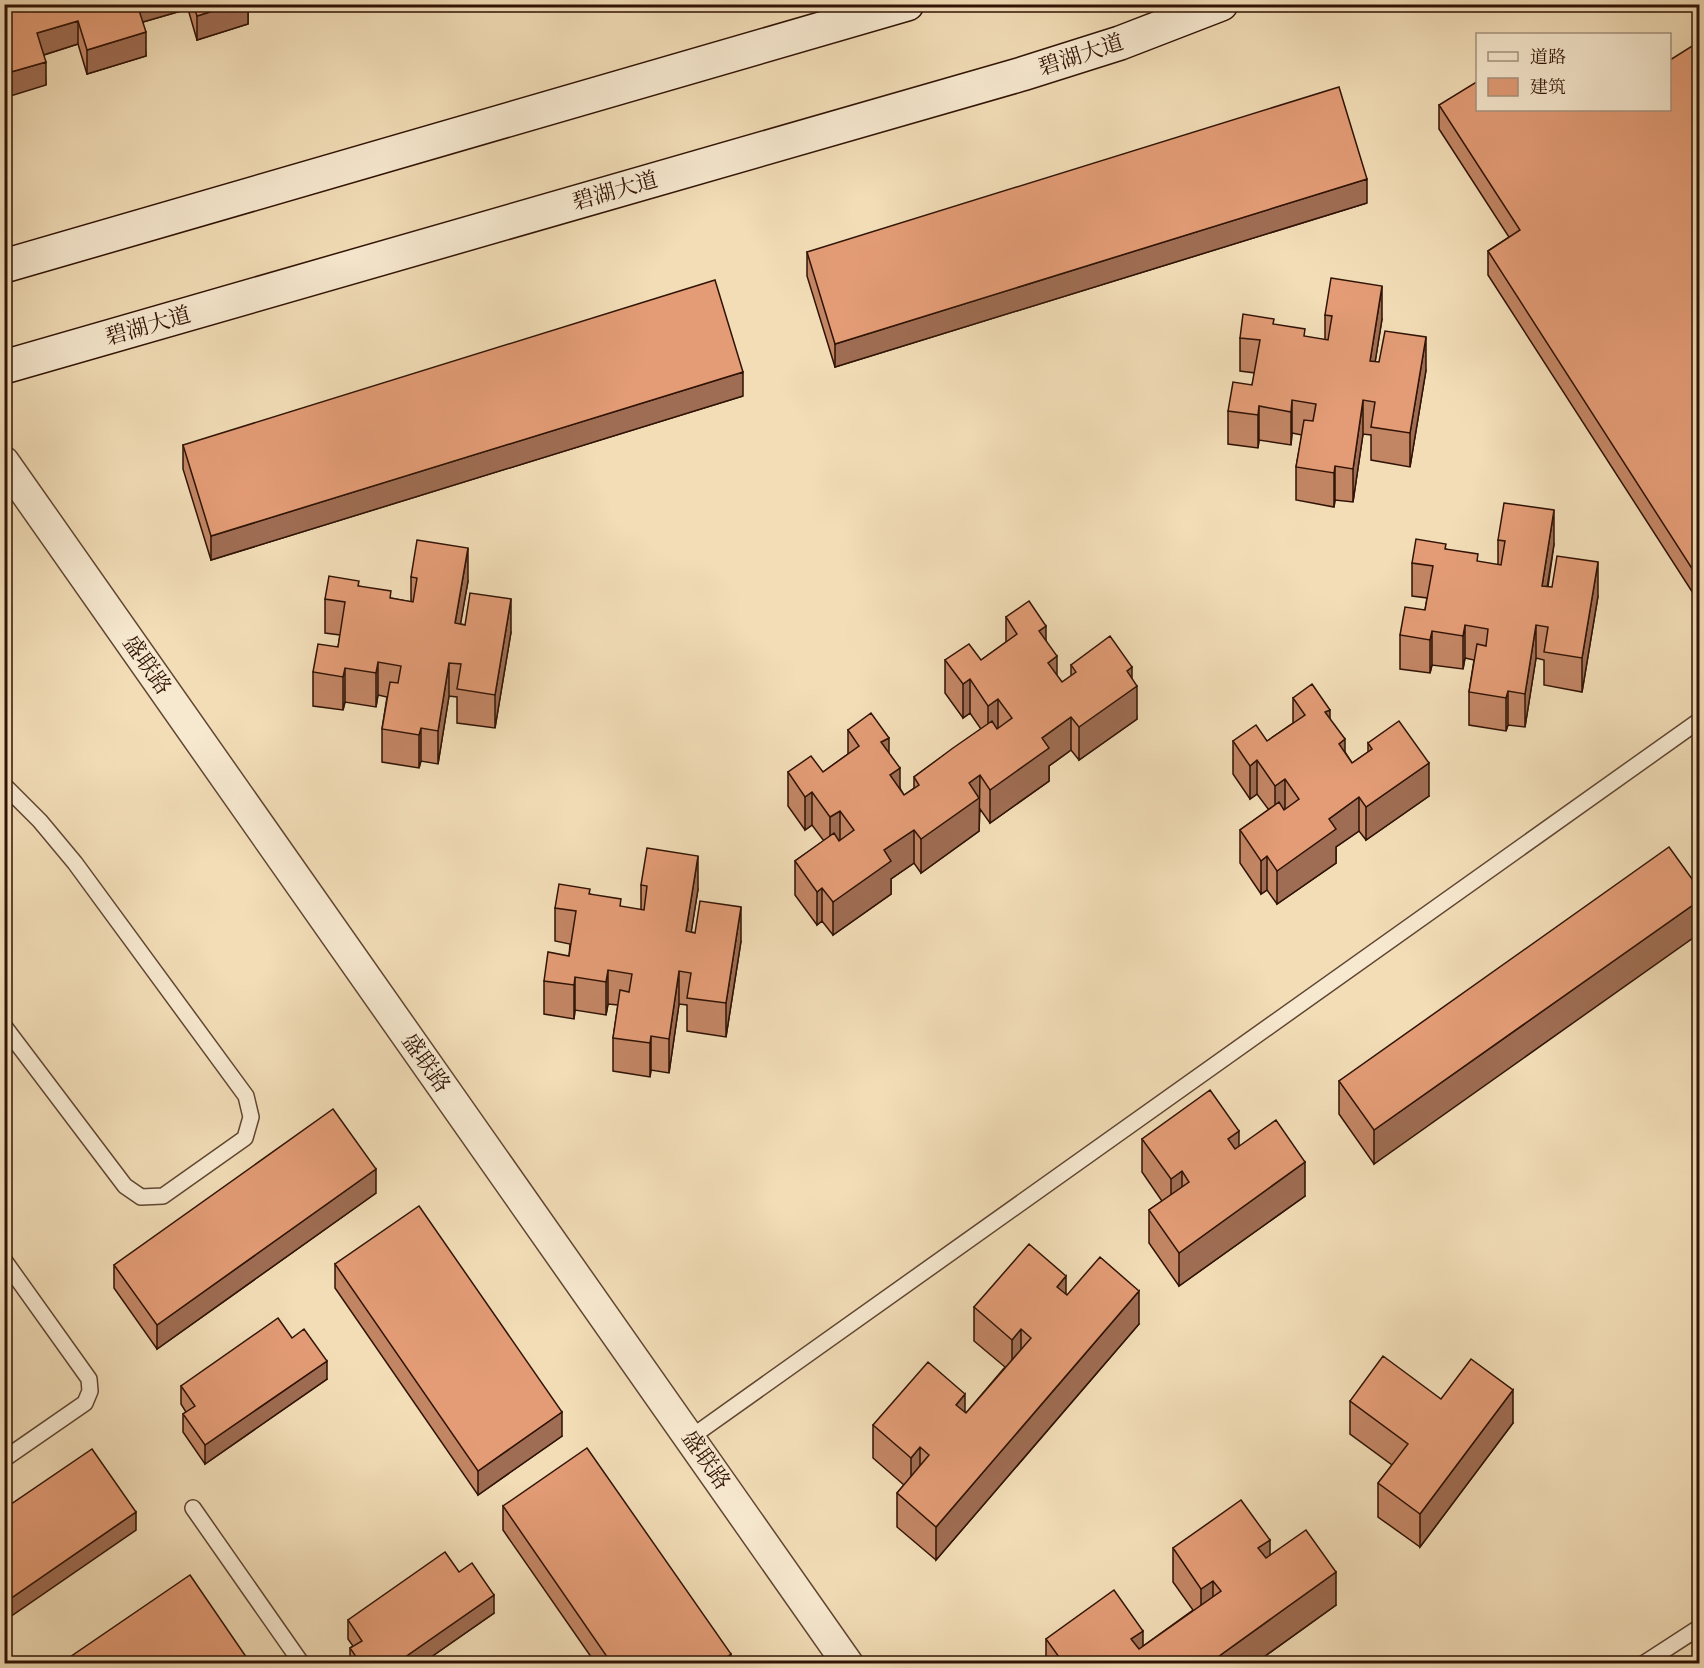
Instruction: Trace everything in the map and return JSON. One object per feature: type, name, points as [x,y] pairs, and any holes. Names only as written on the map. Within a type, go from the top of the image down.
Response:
[{"type":"street","points":[[4,266],[907,4]]},
{"type":"street","name":"碧湖大道","points":[[4,367],[1022,74],[1120,43],[1221,4]]},
{"type":"street","name":"盛联路","points":[[4,462],[848,1664]]},
{"type":"lane","points":[[690,1438],[1700,720]]},
{"type":"lane","points":[[4,785],[40,821],[75,863],[246,1096],[251,1117],[245,1138],[163,1196],[141,1197],[124,1186],[4,1026]]},
{"type":"lane","points":[[4,1260],[89,1379],[90,1391],[85,1403],[4,1459]]},
{"type":"lane","points":[[193,1508],[302,1664]]},
{"type":"lane","points":[[1643,1664],[1700,1627]]},
{"type":"building","points":[[4,4],[137,4],[146,32],[87,50],[78,21],[37,33],[46,62],[4,74]]},
{"type":"building","points":[[193,4],[235,4],[197,16]]},
{"type":"building","points":[[1700,41],[1700,581],[1488,251],[1520,230],[1439,105],[1476,82],[1476,111],[1671,111],[1671,59]]},
{"type":"building","points":[[1339,87],[1367,179],[835,344],[807,252]]},
{"type":"building","points":[[1331,278],[1382,286],[1370,361],[1379,362],[1385,331],[1426,337],[1410,433],[1371,427],[1375,402],[1363,400],[1353,469],[1335,466],[1334,473],[1296,467],[1304,420],[1313,421],[1316,404],[1292,400],[1291,412],[1259,406],[1258,415],[1228,411],[1233,382],[1252,385],[1260,340],[1240,338],[1243,314],[1274,319],[1273,324],[1305,329],[1304,336],[1328,340],[1332,316],[1325,315]]},
{"type":"building","points":[[715,280],[743,372],[211,536],[183,445]]},
{"type":"building","points":[[1504,503],[1554,510],[1542,586],[1552,587],[1557,556],[1598,562],[1582,658],[1544,652],[1548,627],[1536,625],[1525,694],[1508,691],[1506,698],[1469,692],[1477,644],[1486,646],[1488,629],[1465,625],[1463,636],[1432,631],[1430,640],[1400,635],[1405,607],[1425,610],[1433,566],[1412,563],[1416,539],[1446,544],[1445,549],[1478,554],[1477,561],[1501,565],[1505,541],[1498,540]]},
{"type":"building","points":[[417,540],[468,548],[455,623],[465,625],[470,593],[511,599],[495,695],[457,689],[461,664],[449,663],[438,731],[421,728],[419,735],[382,729],[390,682],[398,683],[401,666],[378,662],[376,673],[345,668],[343,677],[313,672],[318,644],[338,647],[345,602],[325,599],[329,576],[359,581],[358,586],[391,591],[390,598],[413,602],[417,578],[411,577]]},
{"type":"building","points":[[1029,601],[1046,626],[1039,631],[1057,656],[1048,663],[1062,682],[1076,672],[1071,665],[1110,636],[1132,667],[1127,671],[1137,686],[1079,727],[1071,717],[1042,738],[1049,748],[990,790],[980,775],[969,783],[979,798],[921,839],[914,830],[884,850],[891,861],[833,902],[822,888],[817,892],[795,861],[834,833],[839,841],[854,830],[840,811],[830,817],[812,792],[805,797],[788,772],[811,756],[823,772],[859,746],[848,730],[871,713],[889,738],[881,742],[900,768],[890,775],[904,795],[919,785],[914,777],[953,748],[992,721],[997,729],[1012,718],[998,699],[988,706],[970,679],[963,684],[945,660],[969,644],[981,660],[1017,634],[1006,617]]},
{"type":"building","points":[[1312,684],[1330,710],[1325,712],[1345,739],[1339,744],[1352,763],[1372,749],[1368,743],[1399,721],[1429,763],[1366,807],[1359,797],[1329,819],[1336,829],[1277,871],[1267,856],[1261,861],[1240,830],[1279,802],[1284,810],[1299,799],[1285,779],[1275,786],[1257,760],[1250,766],[1233,741],[1256,725],[1267,741],[1305,715],[1293,698]]},
{"type":"building","points":[[1669,847],[1700,890],[1700,900],[1374,1130],[1339,1081]]},
{"type":"building","points":[[647,848],[698,856],[686,931],[695,933],[700,901],[741,907],[726,1003],[687,998],[691,973],[679,971],[669,1039],[651,1036],[650,1043],[613,1038],[620,990],[629,992],[632,974],[608,970],[606,982],[575,977],[574,985],[544,981],[548,952],[569,956],[576,911],[555,908],[559,884],[590,889],[589,894],[621,899],[620,906],[644,910],[647,886],[641,885]]},
{"type":"building","points":[[1210,1090],[1239,1131],[1228,1139],[1235,1149],[1276,1120],[1305,1162],[1179,1253],[1149,1210],[1189,1182],[1182,1171],[1171,1179],[1142,1139]]},
{"type":"building","points":[[333,1109],[376,1169],[157,1325],[114,1265]]},
{"type":"building","points":[[419,1206],[562,1412],[478,1471],[335,1264]]},
{"type":"building","points":[[1029,1244],[1066,1276],[1057,1287],[1067,1295],[1100,1257],[1139,1291],[936,1527],[897,1493],[929,1455],[920,1447],[911,1458],[873,1425],[928,1362],[965,1394],[956,1405],[966,1413],[1031,1338],[1021,1329],[1012,1340],[974,1307]]},
{"type":"building","points":[[278,1318],[292,1338],[304,1329],[327,1361],[205,1445],[183,1414],[195,1406],[181,1386]]},
{"type":"building","points":[[1383,1356],[1441,1399],[1471,1359],[1513,1390],[1420,1514],[1378,1483],[1408,1444],[1350,1401]]},
{"type":"building","points":[[587,1448],[731,1654],[718,1664],[612,1664],[503,1506]]},
{"type":"building","points":[[92,1449],[136,1512],[4,1603],[4,1509]]},
{"type":"building","points":[[1241,1500],[1270,1540],[1258,1548],[1266,1558],[1306,1530],[1336,1572],[1208,1664],[1064,1664],[1046,1639],[1114,1590],[1143,1631],[1131,1639],[1139,1649],[1221,1591],[1213,1581],[1201,1589],[1173,1548]]},
{"type":"building","points":[[445,1552],[459,1572],[472,1563],[494,1595],[395,1664],[361,1664],[350,1648],[362,1641],[348,1620]]},
{"type":"building","points":[[190,1575],[251,1664],[74,1664],[70,1657]]}]
